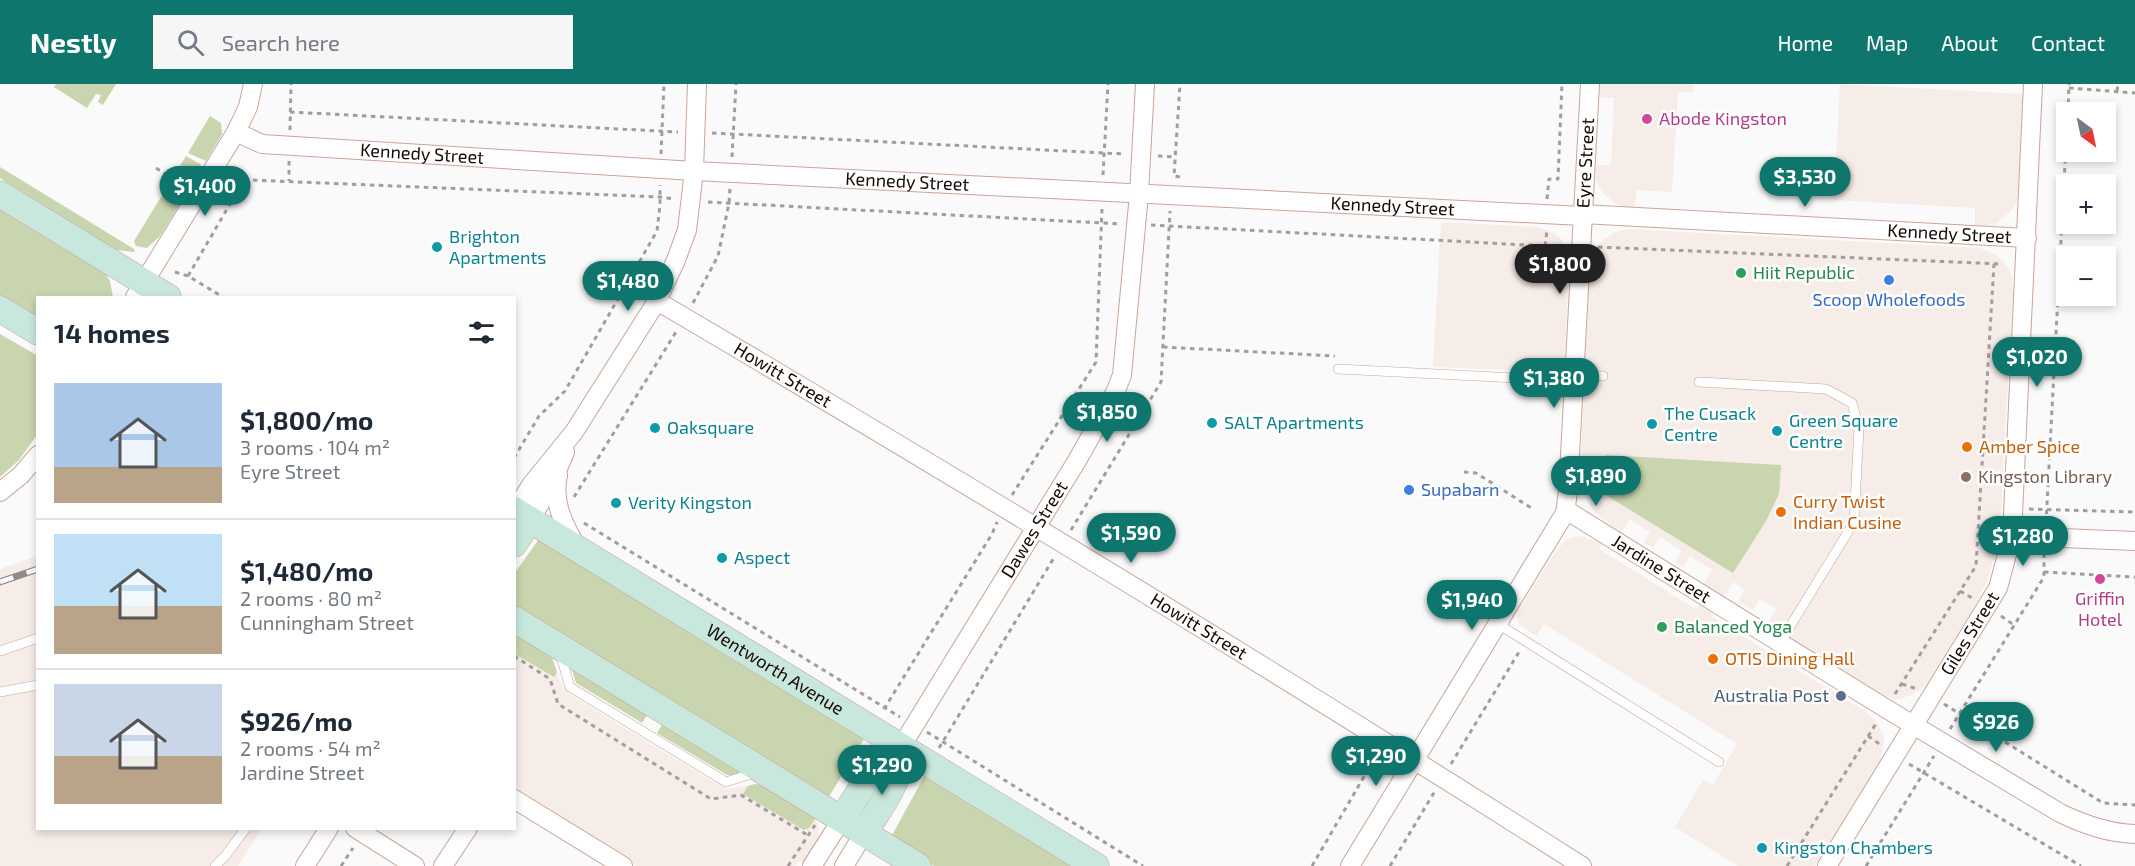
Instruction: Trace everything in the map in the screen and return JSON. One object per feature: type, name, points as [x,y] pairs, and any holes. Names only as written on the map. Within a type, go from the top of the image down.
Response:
[{"type":"main road","points":[[0,194],[140,290],[164,296]]},
{"type":"main road","points":[[0,309],[36,331]]},
{"type":"main road","points":[[516,528],[518,513]]},
{"type":"main road","name":"Wentworth Avenue","points":[[518,513],[1096,866]]},
{"type":"main road","points":[[516,620],[918,866]]},
{"type":"main road","points":[[842,819],[878,762],[886,754],[901,747],[902,759],[898,777],[864,833]]},
{"type":"street","points":[[140,290],[236,132],[245,114],[253,84]]},
{"type":"street","points":[[518,513],[543,471],[574,432],[657,301],[676,260],[687,230],[694,171],[697,84]]},
{"type":"street","name":"Dawes Street","points":[[901,747],[1078,459],[1115,393],[1122,375],[1139,195],[1145,84]]},
{"type":"street","name":"Eyre Street","points":[[1350,866],[1557,529],[1566,510],[1590,84]]},
{"type":"street","name":"Giles Street","points":[[1827,866],[1998,588],[2012,536],[2033,84]]},
{"type":"street","name":"Kennedy Street","points":[[236,132],[262,144],[660,169],[1139,195],[2026,238]]},
{"type":"street","name":"Howitt Street","points":[[657,301],[1004,507],[1443,777],[1582,866]]},
{"type":"street","points":[[518,513],[550,488],[574,432]]},
{"type":"street","points":[[0,492],[21,476],[36,457]]},
{"type":"street","points":[[561,462],[556,487],[559,511],[577,548]]},
{"type":"street","points":[[516,480],[543,471]]},
{"type":"street","name":"Jardine Street","points":[[1566,510],[2060,813],[2106,831],[2135,834]]},
{"type":"street","points":[[2012,536],[2135,541]]},
{"type":"street","points":[[516,800],[623,866]]},
{"type":"street","points":[[812,866],[842,819]]},
{"type":"street","points":[[305,866],[328,830]]},
{"type":"street","points":[[358,830],[415,866]]},
{"type":"street","points":[[443,866],[467,830]]},
{"type":"street","points":[[844,866],[864,833]]},
{"type":"lane","points":[[1338,369],[1574,378],[1603,376]]},
{"type":"lane","points":[[1700,382],[1826,389],[1852,404],[1859,428],[1854,522],[1780,643]]},
{"type":"lane","points":[[1498,624],[1719,762]]},
{"type":"lane","points":[[0,651],[36,639]]},
{"type":"lane","points":[[0,692],[36,685]]},
{"type":"lane","points":[[215,866],[245,830]]},
{"type":"path","points":[[516,455],[539,416],[565,391],[657,231],[664,84]]},
{"type":"path","points":[[578,519],[884,708],[992,534],[1004,507],[1096,362],[1108,84]]},
{"type":"path","points":[[1143,866],[943,741],[1161,382],[1168,226],[1180,84]]},
{"type":"path","points":[[1547,196],[1549,179],[1558,178],[1562,84]]},
{"type":"path","points":[[2117,91],[2118,84]]},
{"type":"path","points":[[2068,102],[2069,86],[2135,93]]},
{"type":"path","points":[[290,112],[1175,157]]},
{"type":"path","points":[[2065,162],[2046,510],[2135,512]]},
{"type":"path","points":[[156,168],[170,177]]},
{"type":"path","points":[[1174,176],[1185,177]]},
{"type":"path","points":[[222,177],[228,181],[660,197],[690,201],[1136,225],[1580,247],[2001,264]]},
{"type":"path","points":[[188,276],[244,180]]},
{"type":"path","points":[[1902,684],[1976,566],[1994,264]]},
{"type":"path","points":[[176,272],[188,276],[222,296]]},
{"type":"path","points":[[1464,472],[1476,473],[1533,509]]},
{"type":"path","points":[[2135,577],[2043,572],[2044,577],[1960,714],[2103,803],[2135,805]]},
{"type":"path","points":[[1390,866],[1526,641]]},
{"type":"path","points":[[1787,866],[1868,736]]},
{"type":"path","points":[[1312,866],[1384,741]]},
{"type":"path","points":[[1866,866],[1924,773],[2081,866]]},
{"type":"shaded area","points":[[1600,84],[1693,84],[1693,92],[1678,92],[1672,192],[1636,190],[1635,208],[1617,205],[1602,192],[1596,180],[1596,165],[1611,165],[1614,98],[1600,98]]},
{"type":"shaded area","points":[[1840,84],[2023,94],[2018,192],[2016,203],[2011,211],[1994,225],[1975,227],[1975,208],[1834,200]]},
{"type":"shaded area","points":[[1441,222],[1538,227],[1554,233],[1562,240],[1568,253],[1569,263],[1564,372],[1433,367]]},
{"type":"shaded area","points":[[1627,229],[1980,248],[1995,254],[2007,266],[2012,276],[2013,293],[1997,546],[1989,576],[1978,600],[1927,684],[1919,691],[1901,699],[1881,695],[1768,624],[1776,609],[1760,599],[1753,610],[1738,601],[1745,590],[1733,582],[1723,597],[1703,585],[1712,570],[1690,556],[1683,567],[1675,562],[1682,551],[1660,537],[1653,548],[1644,542],[1650,532],[1630,519],[1621,533],[1594,512],[1585,496],[1580,476],[1590,265],[1595,250],[1601,242],[1615,232]]},
{"type":"shaded area","points":[[1581,536],[1603,543],[1599,549],[1694,608],[1701,604],[1711,610],[1712,617],[1866,712],[1878,723],[1884,738],[1881,759],[1815,866],[1738,866],[1675,827],[1703,780],[1713,785],[1737,744],[1544,624],[1536,636],[1519,624],[1518,612],[1556,551],[1567,539]]},
{"type":"shaded area","points":[[36,556],[36,830],[261,830],[238,866],[0,866],[0,569]]},
{"type":"shaded area","points":[[516,635],[552,658],[561,684],[569,694],[727,789],[755,784],[812,815],[818,823],[819,836],[806,861],[798,862],[795,866],[636,866],[516,793]]},
{"type":"green space","points":[[56,84],[116,84],[103,105],[98,102],[101,95],[96,94],[87,108],[54,87]]},
{"type":"green space","points":[[210,116],[221,123],[222,134],[206,161],[188,153]]},
{"type":"green space","points":[[186,156],[200,164],[202,168],[160,236],[147,248],[136,246],[134,241]]},
{"type":"green space","points":[[0,167],[134,249],[135,252],[116,250],[0,178]]},
{"type":"green space","points":[[0,204],[103,270],[110,281],[113,296],[36,296],[36,322],[0,300]]},
{"type":"green space","points":[[0,334],[36,355],[36,436],[19,460],[0,477]]},
{"type":"green space","points":[[1606,455],[1781,465],[1779,494],[1766,521],[1733,573],[1604,494]]},
{"type":"green space","points":[[539,539],[862,735],[864,739],[827,800],[516,608],[516,571]]},
{"type":"green space","points":[[516,635],[552,658],[557,672],[554,677],[516,655]]},
{"type":"green space","points":[[572,670],[647,715],[642,723],[576,683]]},
{"type":"green space","points":[[662,725],[741,774],[727,775],[657,733]]},
{"type":"green space","points":[[926,773],[1074,866],[934,866],[890,839]]},
{"type":"green space","points":[[762,785],[814,816],[815,819],[809,828],[804,830],[743,794],[748,786]]},
{"type":"railway","points":[[0,582],[36,570]]},
{"type":"place","name":"Abode Kingston","points":[[1647,119]]},
{"type":"place","name":"Brighton Apartments","points":[[437,247]]},
{"type":"place","name":"Hiit Republic","points":[[1741,273]]},
{"type":"place","name":"Scoop Wholefoods","points":[[1889,280]]},
{"type":"place","name":"SALT Apartments","points":[[1212,423]]},
{"type":"place","name":"The Cusack Centre","points":[[1652,424]]},
{"type":"place","name":"Oaksquare","points":[[655,428]]},
{"type":"place","name":"Green Square Centre","points":[[1777,431]]},
{"type":"place","name":"Amber Spice","points":[[1967,447]]},
{"type":"place","name":"Kingston Library","points":[[1966,477]]},
{"type":"place","name":"Supabarn","points":[[1409,490]]},
{"type":"place","name":"Verity Kingston","points":[[616,503]]},
{"type":"place","name":"Curry Twist Indian Cusine","points":[[1781,512]]},
{"type":"place","name":"Aspect","points":[[722,558]]},
{"type":"place","name":"Griffin Hotel","points":[[2100,579]]},
{"type":"place","name":"Balanced Yoga","points":[[1662,627]]},
{"type":"place","name":"OTIS Dining Hall","points":[[1713,659]]},
{"type":"place","name":"Australia Post","points":[[1841,696]]},
{"type":"place","name":"Kingston Chambers","points":[[1762,848]]}]
